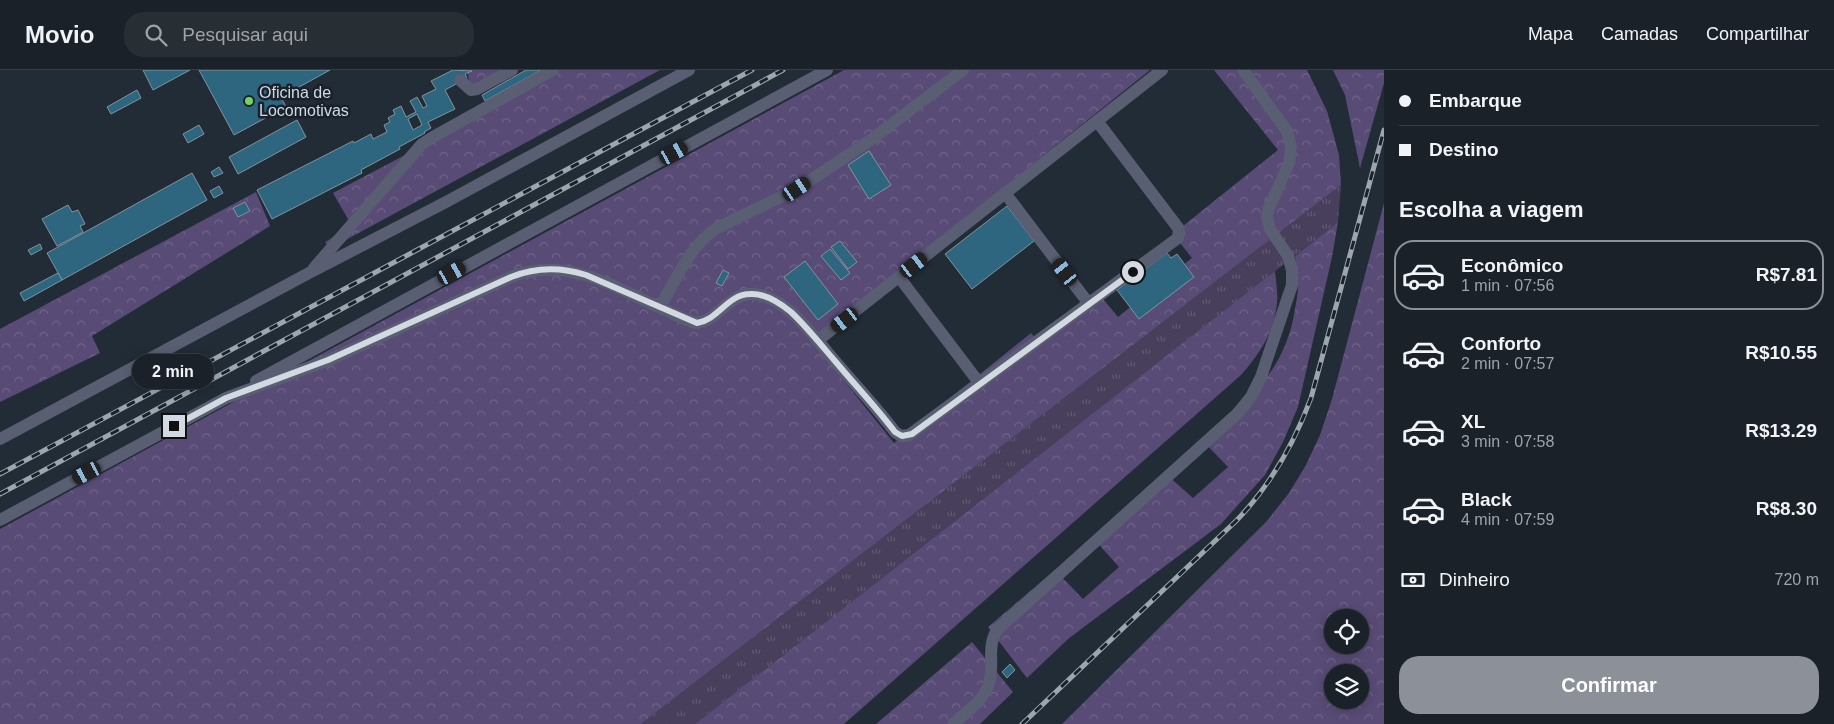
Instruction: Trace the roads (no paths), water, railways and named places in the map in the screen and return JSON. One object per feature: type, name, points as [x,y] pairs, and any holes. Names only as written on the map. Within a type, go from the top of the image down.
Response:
[{"type":"street","points":[[460,80],[470,90],[477,89],[512,70]]},
{"type":"street","points":[[309,273],[422,144],[553,70]]},
{"type":"street","points":[[0,438],[446,202],[689,70]]},
{"type":"street","points":[[249,388],[264,375],[827,70]]},
{"type":"street","points":[[660,307],[693,251],[711,232],[797,189],[868,142],[963,70]]},
{"type":"street","points":[[817,341],[1162,70]]},
{"type":"street","points":[[953,724],[980,700],[989,686],[992,669],[991,646],[993,637],[998,629],[1233,418],[1247,401],[1261,377],[1292,285],[1292,270],[1288,256],[1270,230],[1267,217],[1269,208],[1290,163],[1291,147],[1287,131],[1243,70]]},
{"type":"street","points":[[0,520],[226,398],[320,363],[511,277],[528,271],[552,268],[575,271],[694,322],[702,322],[708,319],[735,298],[747,294],[760,294],[790,311],[895,432],[902,436],[912,434],[1176,240],[1180,232],[1179,229],[1097,121]]},
{"type":"street","points":[[1005,193],[1089,304]]},
{"type":"street","points":[[899,277],[980,384]]},
{"type":"railway","points":[[0,474],[752,70]]},
{"type":"railway","points":[[0,494],[783,70]]},
{"type":"railway","points":[[1022,724],[1236,521],[1260,493],[1280,464],[1297,432],[1311,398],[1384,130]]},
{"type":"place","name":"Oficina de Locomotivas","points":[[249,101]]}]
